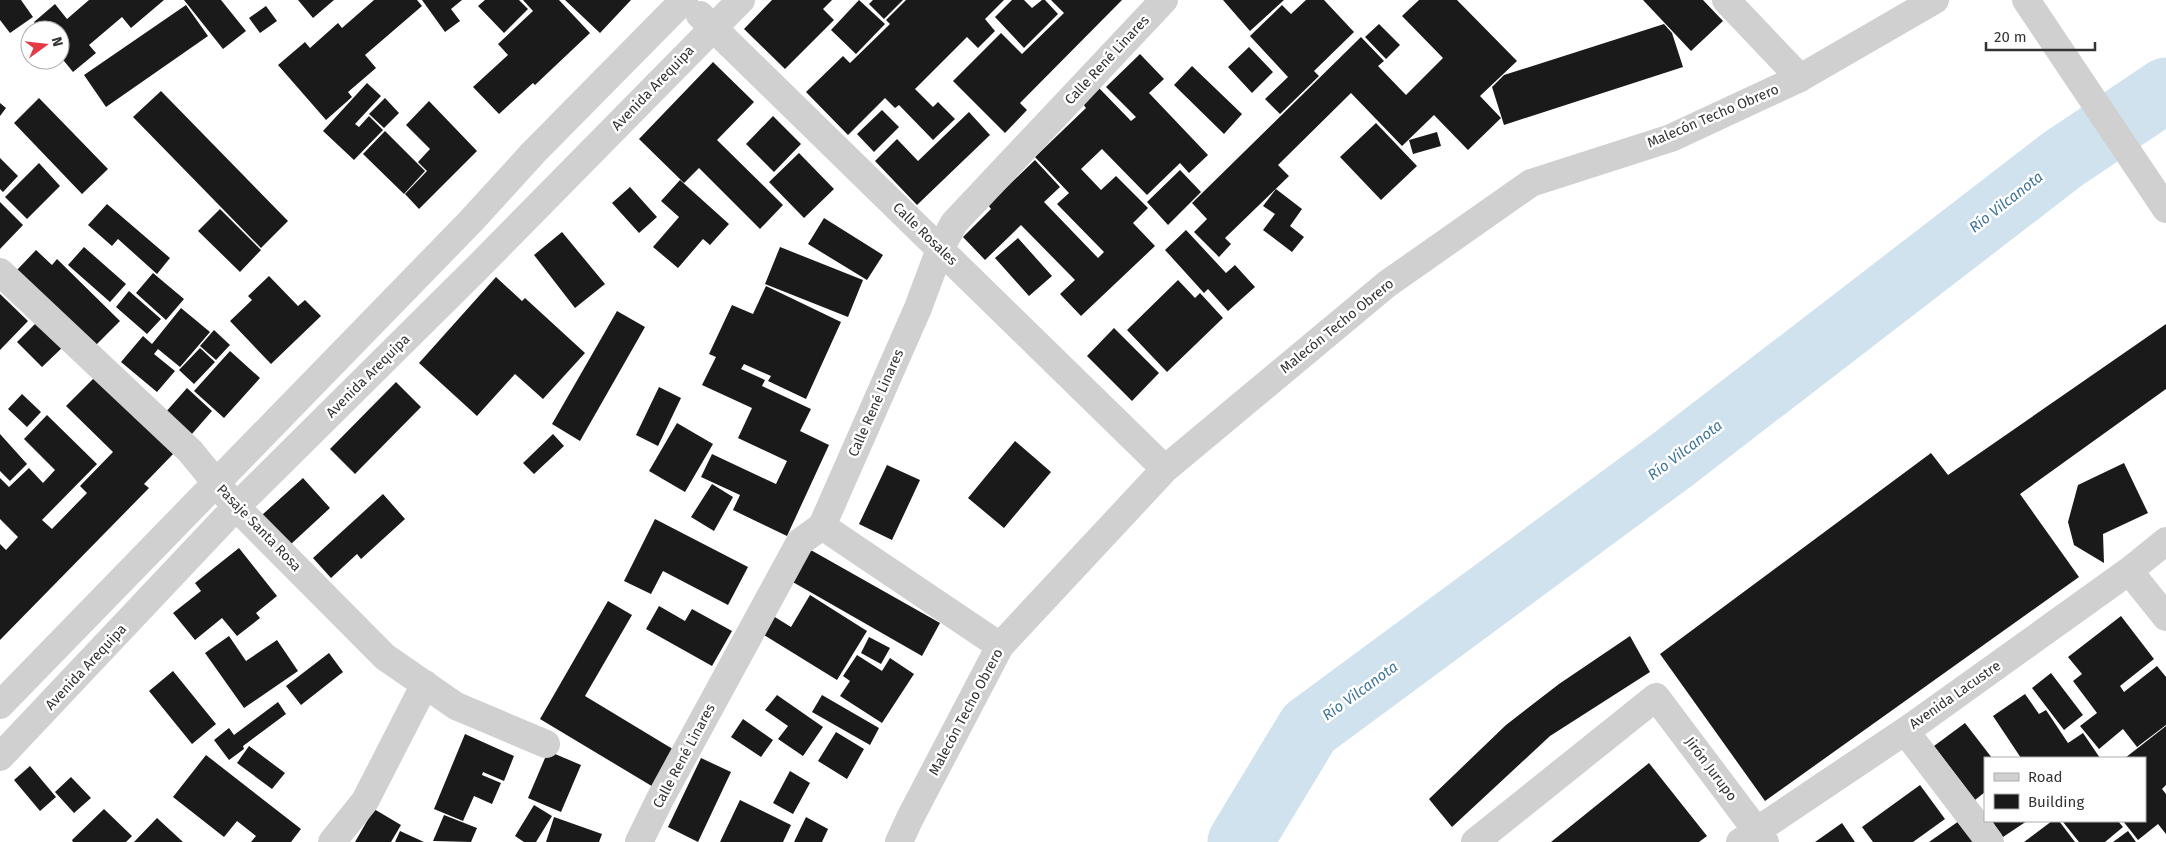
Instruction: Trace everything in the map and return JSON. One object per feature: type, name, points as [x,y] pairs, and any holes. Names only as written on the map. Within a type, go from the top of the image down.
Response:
[{"type":"street","name":"Calle Rosales","points":[[684,0],[1165,469]]},
{"type":"street","points":[[0,705],[471,222],[532,153],[684,0]]},
{"type":"street","name":"Avenida Arequipa","points":[[0,758],[236,507],[480,265],[741,0]]},
{"type":"street","name":"Calle René Linares","points":[[639,842],[660,799],[800,542],[822,526],[918,308],[940,249],[954,223],[1164,0]]},
{"type":"street","points":[[1726,0],[1800,78]]},
{"type":"street","name":"Malecón Techo Obrero","points":[[899,842],[1000,646],[1165,469],[1387,284],[1531,183],[1671,138],[1800,78],[1935,0]]},
{"type":"street","points":[[2026,0],[2166,209]]},
{"type":"street","name":"Pasaje Santa Rosa","points":[[0,272],[190,451],[236,507],[385,657],[456,706],[546,744]]},
{"type":"street","points":[[822,526],[1000,646]]},
{"type":"street","name":"Avenida Lacustre","points":[[1754,838],[2129,571],[2166,541]]},
{"type":"street","points":[[2129,571],[2166,617]]},
{"type":"street","points":[[332,842],[365,801],[425,684]]},
{"type":"street","name":"Jirón Jurupo","points":[[1475,842],[1656,697],[1754,838]]},
{"type":"street","points":[[1905,731],[1990,842]]},
{"type":"building","points":[[0,0],[21,0],[33,17],[29,20],[20,20],[20,26],[10,33],[0,20]]},
{"type":"building","points":[[89,0],[164,0],[131,28],[122,17],[89,45],[96,53],[73,72],[70,68],[70,20],[36,20],[55,4],[67,19]]},
{"type":"building","points":[[184,0],[221,0],[246,31],[223,49]]},
{"type":"building","points":[[298,0],[334,0],[313,18]]},
{"type":"building","points":[[374,0],[417,0],[422,6],[365,55],[376,68],[348,92],[352,97],[326,120],[278,65],[305,42],[310,48],[338,23],[342,28]]},
{"type":"building","points":[[422,0],[462,0],[451,9],[460,21],[445,32]]},
{"type":"building","points":[[485,0],[519,0],[528,9],[504,33],[478,6]]},
{"type":"building","points":[[523,0],[559,0],[590,33],[535,85],[533,83],[499,114],[473,87],[508,55],[498,44],[533,11]]},
{"type":"building","points":[[565,0],[631,0],[600,33]]},
{"type":"building","points":[[772,0],[832,0],[823,9],[834,20],[785,69],[744,29]]},
{"type":"building","points":[[859,0],[885,24],[856,54],[831,30]]},
{"type":"building","points":[[873,0],[903,0],[884,19],[869,4]]},
{"type":"building","points":[[906,0],[1004,0],[985,19],[995,31],[978,48],[967,37],[915,89],[933,107],[938,102],[955,119],[933,140],[899,105],[895,108],[885,98],[848,135],[806,92],[843,56],[850,63],[890,24],[886,20]]},
{"type":"building","points":[[1012,0],[1024,0],[1032,8],[1042,0],[1045,0],[1058,14],[1024,48],[995,17]]},
{"type":"building","points":[[1051,0],[1122,0],[1020,103],[1027,110],[1005,133],[953,81],[1001,33],[1022,54],[1064,13]]},
{"type":"building","points":[[1223,0],[1284,0],[1250,31]]},
{"type":"building","points":[[1306,0],[1324,0],[1354,32],[1314,71],[1319,76],[1280,114],[1265,99],[1288,77],[1250,36],[1282,5],[1291,14]]},
{"type":"building","points":[[1419,0],[1457,0],[1517,61],[1480,96],[1501,118],[1468,150],[1434,115],[1402,146],[1351,93],[1278,165],[1289,176],[1225,238],[1231,244],[1219,257],[1194,232],[1207,219],[1192,203],[1361,37],[1384,61],[1378,66],[1406,95],[1443,58],[1402,16]]},
{"type":"building","points":[[1643,0],[1703,0],[1723,21],[1691,51]]},
{"type":"building","points":[[186,5],[208,36],[106,107],[84,75]]},
{"type":"building","points":[[266,6],[277,21],[260,33],[249,18]]},
{"type":"building","points":[[1379,24],[1400,45],[1386,59],[1365,37]]},
{"type":"building","points":[[1664,24],[1672,33],[1683,67],[1504,125],[1492,87],[1504,75]]},
{"type":"building","points":[[1249,47],[1273,72],[1252,93],[1228,67]]},
{"type":"building","points":[[1140,54],[1164,79],[1149,93],[1208,155],[1189,173],[1180,163],[1147,195],[1102,149],[1081,169],[1101,190],[1116,176],[1148,208],[1133,223],[1155,246],[1081,316],[1060,294],[1075,280],[1021,225],[985,260],[963,237],[991,209],[988,205],[1035,160],[1060,187],[1044,202],[1098,258],[1104,252],[1057,204],[1069,193],[1035,157],[1086,108],[1083,104],[1099,88],[1131,121],[1136,117],[1106,87]]},
{"type":"building","points":[[713,62],[754,102],[717,140],[783,205],[760,229],[699,168],[684,183],[639,139]]},
{"type":"building","points":[[1192,66],[1242,114],[1224,134],[1174,85]]},
{"type":"building","points":[[367,83],[381,96],[355,124],[359,127],[369,116],[383,130],[354,160],[323,131]]},
{"type":"building","points":[[161,91],[288,221],[261,248],[133,117]]},
{"type":"building","points":[[39,98],[108,169],[82,194],[14,123]]},
{"type":"building","points":[[385,98],[399,113],[384,128],[369,114]]},
{"type":"building","points":[[429,101],[477,151],[419,209],[405,194],[427,171],[418,162],[430,149],[406,125]]},
{"type":"building","points":[[0,103],[6,108],[0,116]]},
{"type":"building","points":[[882,110],[899,127],[874,152],[857,134]]},
{"type":"building","points":[[969,112],[990,135],[917,205],[875,161],[897,139],[918,161]]},
{"type":"building","points":[[773,116],[801,144],[774,172],[746,144]]},
{"type":"building","points":[[1376,123],[1417,166],[1381,200],[1340,157]]},
{"type":"building","points":[[385,131],[425,171],[404,194],[363,154]]},
{"type":"building","points":[[1437,132],[1441,146],[1413,154],[1409,140]]},
{"type":"building","points":[[799,153],[834,189],[804,218],[769,182]]},
{"type":"building","points":[[0,158],[18,176],[3,192],[0,189]]},
{"type":"building","points":[[39,163],[60,186],[27,219],[5,197]]},
{"type":"building","points":[[1180,170],[1201,192],[1168,225],[1147,202]]},
{"type":"building","points":[[680,180],[729,224],[710,245],[703,239],[678,268],[653,247],[679,217],[661,201]]},
{"type":"building","points":[[630,187],[657,217],[639,233],[612,203]]},
{"type":"building","points":[[1276,189],[1302,209],[1290,226],[1304,237],[1292,252],[1263,230],[1275,214],[1263,206]]},
{"type":"building","points":[[0,202],[23,225],[0,249]]},
{"type":"building","points":[[107,204],[170,258],[157,274],[118,239],[112,246],[88,225]]},
{"type":"building","points":[[220,209],[261,250],[240,272],[198,231]]},
{"type":"building","points":[[824,218],[883,255],[867,280],[808,244]]},
{"type":"building","points":[[1186,230],[1226,273],[1235,265],[1255,287],[1228,311],[1208,289],[1204,293],[1165,250]]},
{"type":"building","points":[[562,232],[605,284],[575,308],[534,255]]},
{"type":"building","points":[[1018,238],[1052,276],[1029,296],[995,258]]},
{"type":"building","points":[[84,247],[126,284],[110,302],[68,265]]},
{"type":"building","points":[[780,247],[863,280],[848,317],[765,284]]},
{"type":"building","points":[[36,250],[52,265],[57,259],[120,321],[94,347],[17,270]]},
{"type":"building","points":[[153,273],[184,299],[166,320],[136,293]]},
{"type":"building","points":[[269,276],[298,306],[305,300],[321,316],[271,364],[230,321],[252,300],[248,296]]},
{"type":"building","points":[[496,277],[522,301],[525,298],[585,353],[543,399],[515,374],[477,416],[419,363]]},
{"type":"building","points":[[1178,280],[1195,298],[1200,293],[1223,318],[1167,372],[1127,330]]},
{"type":"building","points":[[766,286],[841,322],[806,399],[768,381],[771,376],[744,364],[741,369],[765,380],[762,386],[811,409],[800,431],[829,445],[787,536],[733,510],[740,495],[701,477],[712,454],[776,484],[787,461],[738,438],[752,408],[702,385],[716,357],[709,354],[732,305],[753,314]]},
{"type":"building","points":[[129,291],[161,319],[147,334],[116,307]]},
{"type":"building","points":[[0,294],[28,321],[0,350]]},
{"type":"building","points":[[181,308],[210,332],[180,367],[158,349],[154,354],[175,371],[157,392],[121,362],[143,336],[152,344]]},
{"type":"building","points":[[617,311],[645,327],[580,441],[552,424]]},
{"type":"building","points":[[38,321],[64,346],[42,367],[17,342]]},
{"type":"building","points":[[2166,324],[2166,389],[2020,494],[2079,577],[1765,801],[1660,654],[1931,453],[1948,475]]},
{"type":"building","points":[[1114,328],[1159,373],[1132,401],[1087,356]]},
{"type":"building","points":[[214,330],[230,345],[216,360],[200,346]]},
{"type":"building","points":[[200,348],[215,362],[194,384],[179,370]]},
{"type":"building","points":[[230,351],[260,378],[224,418],[194,391]]},
{"type":"building","points":[[98,374],[176,451],[144,484],[149,488],[0,640],[0,544],[6,550],[18,537],[0,519],[0,478],[9,487],[29,468],[43,483],[55,470],[24,439],[47,415],[97,464],[42,520],[52,529],[87,493],[80,486],[113,452],[66,406]]},
{"type":"building","points":[[396,382],[421,407],[355,474],[330,449]]},
{"type":"building","points":[[659,387],[681,398],[658,446],[636,435]]},
{"type":"building","points":[[187,388],[212,411],[191,435],[165,413]]},
{"type":"building","points":[[22,394],[41,412],[27,427],[8,409]]},
{"type":"building","points":[[677,423],[713,444],[685,492],[649,471]]},
{"type":"building","points":[[0,434],[27,464],[10,481],[0,471]]},
{"type":"building","points":[[553,434],[564,446],[534,474],[523,463]]},
{"type":"building","points":[[1015,441],[1051,472],[1004,528],[968,498]]},
{"type":"building","points":[[2124,463],[2148,513],[2103,534],[2104,563],[2074,545],[2068,522],[2078,485]]},
{"type":"building","points":[[887,465],[920,480],[892,540],[859,524]]},
{"type":"building","points":[[303,478],[330,508],[290,545],[262,515]]},
{"type":"building","points":[[712,484],[733,497],[714,531],[691,517]]},
{"type":"building","points":[[383,494],[405,519],[361,559],[357,554],[331,578],[313,558]]},
{"type":"building","points":[[655,519],[748,567],[728,605],[663,571],[651,594],[624,581]]},
{"type":"building","points":[[239,548],[277,596],[256,613],[260,618],[237,636],[222,618],[195,640],[173,613],[201,591],[195,583]]},
{"type":"building","points":[[809,549],[940,623],[922,656],[791,581]]},
{"type":"building","points":[[810,595],[867,631],[837,680],[759,632],[770,614],[791,627]]},
{"type":"building","points":[[608,601],[632,615],[585,696],[676,751],[655,788],[540,719]]},
{"type":"building","points":[[659,606],[685,621],[692,609],[732,631],[712,666],[646,629]]},
{"type":"building","points":[[2121,616],[2154,659],[2120,686],[2124,692],[2157,666],[2166,677],[2166,725],[2137,747],[2123,729],[2099,749],[2080,726],[2097,713],[2073,681],[2082,674],[2068,657]]},
{"type":"building","points":[[229,636],[246,661],[277,640],[298,671],[244,708],[205,653]]},
{"type":"building","points":[[1630,636],[1650,672],[1550,736],[1452,827],[1429,799],[1506,725],[1559,684]]},
{"type":"building","points":[[869,637],[890,648],[881,664],[861,653]]},
{"type":"building","points":[[329,653],[343,672],[301,705],[286,686]]},
{"type":"building","points":[[857,655],[882,671],[890,658],[914,674],[882,723],[840,696],[850,681],[843,676]]},
{"type":"building","points":[[173,671],[216,724],[192,744],[149,691]]},
{"type":"building","points":[[2051,673],[2083,715],[2064,730],[2032,688]]},
{"type":"building","points":[[2025,694],[2039,714],[2046,710],[2068,743],[2083,733],[2099,757],[2020,757],[1993,716]]},
{"type":"building","points":[[777,695],[823,727],[803,756],[778,739],[788,726],[765,710]]},
{"type":"building","points":[[822,695],[879,728],[870,745],[812,712]]},
{"type":"building","points":[[278,702],[286,714],[243,746],[244,749],[229,760],[214,740],[229,728],[234,735]]},
{"type":"building","points":[[743,719],[773,740],[761,757],[731,737]]},
{"type":"building","points":[[1965,723],[1991,757],[1984,757],[1984,793],[1975,800],[1934,746]]},
{"type":"building","points":[[2166,726],[2166,785],[2162,789],[2166,794],[2166,834],[2158,824],[2138,840],[2124,822],[2146,822],[2146,757],[2126,757]]},
{"type":"building","points":[[836,732],[864,749],[847,779],[818,761]]},
{"type":"building","points":[[465,734],[514,756],[504,781],[483,772],[482,775],[501,783],[492,804],[474,796],[463,821],[434,809]]},
{"type":"building","points":[[249,746],[285,773],[272,789],[237,763]]},
{"type":"building","points":[[548,751],[581,765],[561,812],[528,798]]},
{"type":"building","points":[[206,755],[301,829],[291,842],[251,842],[256,836],[237,821],[224,837],[173,797]]},
{"type":"building","points":[[701,758],[731,772],[698,842],[668,827]]},
{"type":"building","points":[[1649,763],[1707,836],[1699,842],[1551,842]]},
{"type":"building","points":[[30,766],[56,797],[40,811],[14,780]]},
{"type":"building","points":[[790,771],[810,783],[793,814],[773,803]]},
{"type":"building","points":[[71,777],[91,798],[74,813],[55,792]]},
{"type":"building","points":[[1920,785],[1945,819],[1913,842],[1873,842],[1862,827]]},
{"type":"building","points":[[740,800],[791,825],[783,842],[720,842]]},
{"type":"building","points":[[534,805],[552,816],[536,842],[524,842],[515,836]]},
{"type":"building","points":[[104,809],[132,836],[126,842],[73,842],[72,840]]},
{"type":"building","points":[[374,809],[401,825],[391,842],[355,842]]},
{"type":"building","points":[[444,815],[477,828],[471,842],[433,841]]},
{"type":"building","points":[[554,817],[602,834],[599,842],[546,842]]},
{"type":"building","points":[[806,817],[828,829],[822,842],[794,842]]},
{"type":"building","points":[[157,818],[183,842],[134,842]]},
{"type":"building","points":[[1959,821],[1974,842],[1929,842]]},
{"type":"building","points":[[1993,822],[2026,822],[2003,837]]},
{"type":"building","points":[[2051,822],[2060,822],[2075,842],[2024,842]]},
{"type":"building","points":[[2063,822],[2119,822],[2123,827],[2105,842],[2079,842]]},
{"type":"building","points":[[1842,823],[1855,842],[1815,842]]},
{"type":"building","points":[[400,831],[424,842],[395,842]]},
{"type":"building","points":[[2128,831],[2136,842],[2113,842]]},
{"type":"waterway","name":"Río Vilcanota","points":[[1240,842],[1309,728],[1672,460],[2063,159],[2166,90]]}]
